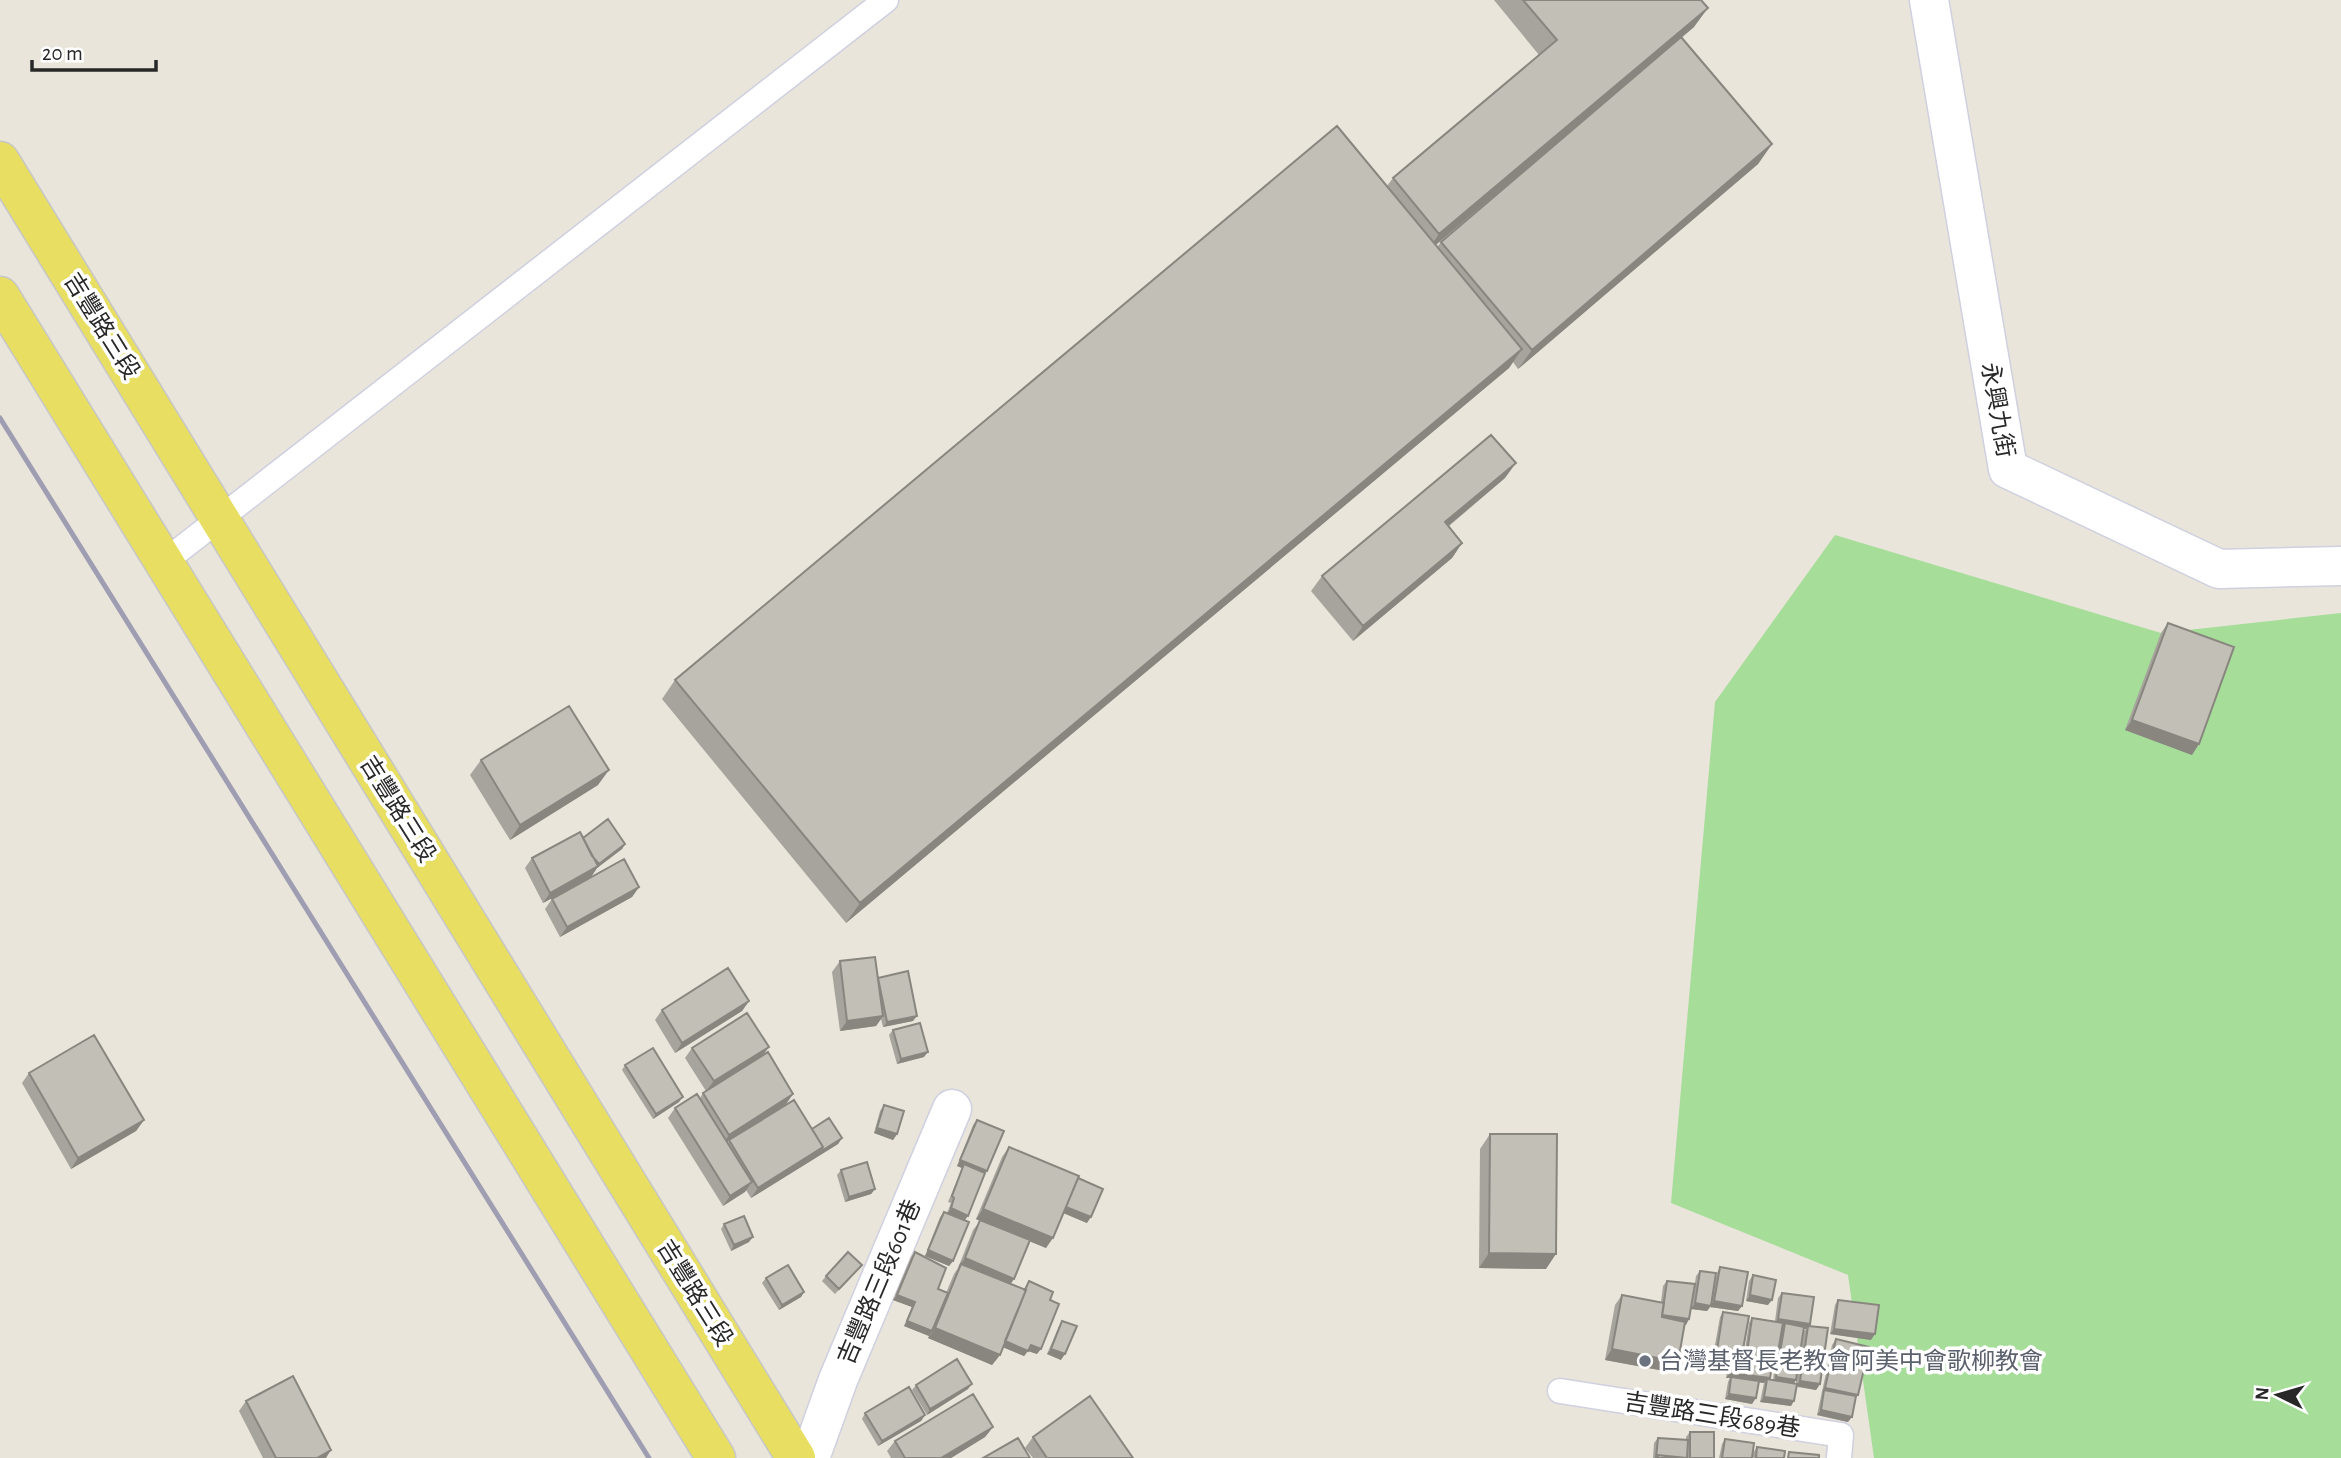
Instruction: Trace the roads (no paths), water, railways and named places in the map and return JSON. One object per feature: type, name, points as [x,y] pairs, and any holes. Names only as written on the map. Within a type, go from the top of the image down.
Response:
[{"type":"main road","name":"吉豐路三段","points":[[0,161],[796,1458]]},
{"type":"main road","points":[[0,296],[716,1458]]},
{"type":"street","name":"永興九街","points":[[1929,0],[2008,469],[2219,569],[2341,566]]},
{"type":"street","name":"吉豐路三段601巷","points":[[810,1458],[838,1380],[952,1108]]},
{"type":"lane","points":[[164,562],[218,517],[886,0]]},
{"type":"lane","name":"吉豐路三段689巷","points":[[1560,1391],[1841,1435],[1839,1458]]},
{"type":"railway","points":[[0,418],[649,1458]]},
{"type":"place","name":"台灣基督長老教會阿美中會歌柳教會","points":[[1645,1361]]}]
